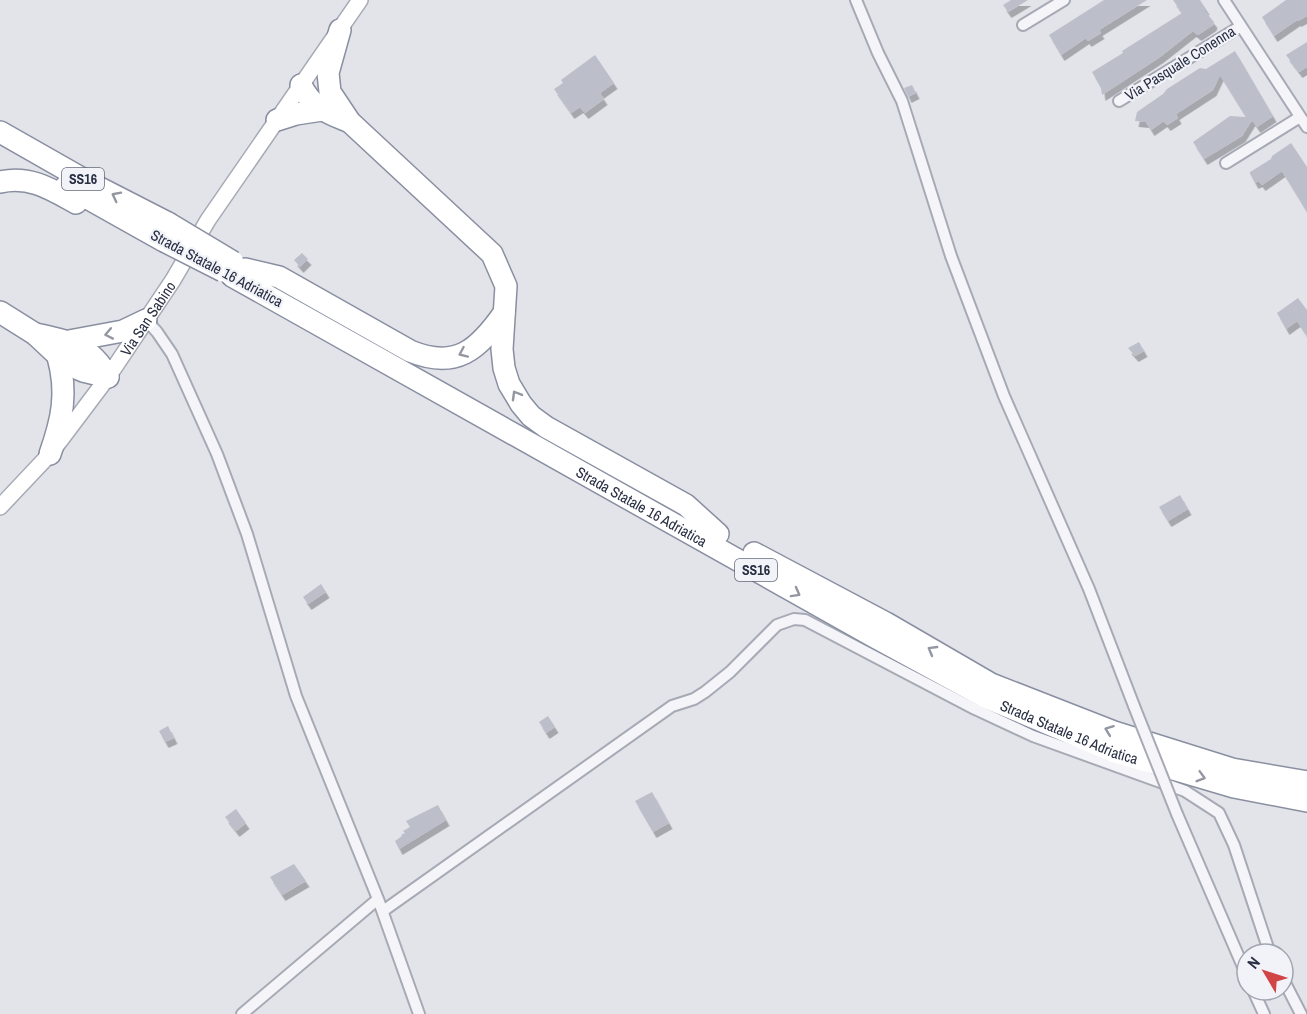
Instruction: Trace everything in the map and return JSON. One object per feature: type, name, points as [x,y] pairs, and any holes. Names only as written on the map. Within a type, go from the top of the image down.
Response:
[{"type":"highway","points":[[326,101],[328,74],[340,30]]},
{"type":"highway","points":[[301,85],[307,98],[326,101],[492,254],[506,286],[502,349],[504,368],[509,384],[531,416],[546,427],[686,505],[718,534]]},
{"type":"highway","points":[[277,120],[326,101]]},
{"type":"highway","name":"Strada Statale 16 Adriatica","points":[[0,132],[88,182],[166,232]]},
{"type":"highway","name":"Strada Statale 16 Adriatica","points":[[0,149],[237,269],[718,534],[886,623],[991,684],[1114,732],[1232,770],[1307,782]]},
{"type":"highway","points":[[0,182],[11,179],[29,180],[47,187],[123,229],[166,232]]},
{"type":"highway","points":[[237,269],[279,277],[410,351],[426,357],[440,359],[456,357],[471,350],[484,340],[504,312]]},
{"type":"highway","name":"Strada Statale 16 Adriatica","points":[[237,269],[873,636],[986,697],[1115,752],[1234,787],[1307,801]]},
{"type":"highway","points":[[0,312],[64,349],[94,357],[108,376]]},
{"type":"highway","points":[[64,349],[123,331],[146,320]]},
{"type":"highway","points":[[50,454],[63,405],[64,349]]},
{"type":"street","name":"Via San Sabino","points":[[0,507],[50,454],[108,376],[173,280],[208,220],[360,0]]},
{"type":"street","points":[[856,0],[878,53],[902,101],[951,256],[1004,396],[1089,589],[1177,814],[1235,948]]},
{"type":"street","points":[[1023,25],[1064,0]]},
{"type":"street","points":[[1224,0],[1307,127]]},
{"type":"street","name":"Via Pasquale Conenna","points":[[1119,101],[1241,26]]},
{"type":"street","points":[[1226,163],[1300,117]]},
{"type":"street","points":[[146,320],[172,354],[217,454],[247,534],[296,696],[378,898],[419,1014]]},
{"type":"street","points":[[383,911],[663,712],[705,692],[768,636],[777,625],[794,619],[805,620],[975,709],[1034,736],[1185,791],[1207,804],[1219,813],[1234,845],[1266,942]]},
{"type":"street","points":[[242,1014],[378,898]]},
{"type":"building","points":[[1011,0],[1028,0],[1008,12],[1003,5]]},
{"type":"building","points":[[1104,0],[1147,0],[1099,30],[1101,33],[1088,41],[1086,38],[1061,55],[1049,35]]},
{"type":"building","points":[[1173,0],[1200,0],[1206,9],[1204,10],[1214,22],[1213,25],[1198,35],[1193,31],[1160,57],[1102,95],[1101,88],[1092,72],[1182,13]]},
{"type":"building","points":[[1286,0],[1307,0],[1307,16],[1274,36],[1262,17]]},
{"type":"building","points":[[1307,42],[1307,67],[1299,72],[1286,55]]},
{"type":"building","points":[[1235,51],[1273,116],[1257,127],[1252,120],[1242,136],[1204,159],[1193,142],[1230,116],[1246,117],[1220,75],[1213,90],[1176,114],[1178,118],[1167,125],[1164,121],[1151,130],[1146,122],[1135,121],[1137,112],[1167,89],[1200,68],[1206,69]]},
{"type":"building","points":[[595,55],[614,83],[600,93],[604,99],[585,113],[580,107],[571,113],[554,89],[563,83],[561,80]]},
{"type":"building","points":[[912,85],[916,93],[908,97],[904,88]]},
{"type":"building","points":[[1291,143],[1307,167],[1307,212],[1282,171],[1262,185],[1259,181],[1255,183],[1250,174]]},
{"type":"building","points":[[302,253],[308,259],[300,267],[294,260]]},
{"type":"building","points":[[1298,298],[1307,310],[1307,336],[1297,321],[1286,329],[1277,313]]},
{"type":"building","points":[[1139,342],[1144,351],[1135,356],[1128,348]]},
{"type":"building","points":[[1180,495],[1188,509],[1168,521],[1159,507]]},
{"type":"building","points":[[321,584],[326,592],[308,604],[303,597]]},
{"type":"building","points":[[548,716],[555,727],[546,733],[539,722]]},
{"type":"building","points":[[168,726],[174,738],[165,742],[159,731]]},
{"type":"building","points":[[652,792],[669,823],[653,832],[635,801]]},
{"type":"building","points":[[438,805],[446,820],[399,849],[395,841],[405,833],[403,831],[410,827],[406,821]]},
{"type":"building","points":[[236,809],[246,823],[236,831],[225,817]]},
{"type":"building","points":[[294,864],[306,881],[282,895],[270,877]]}]
